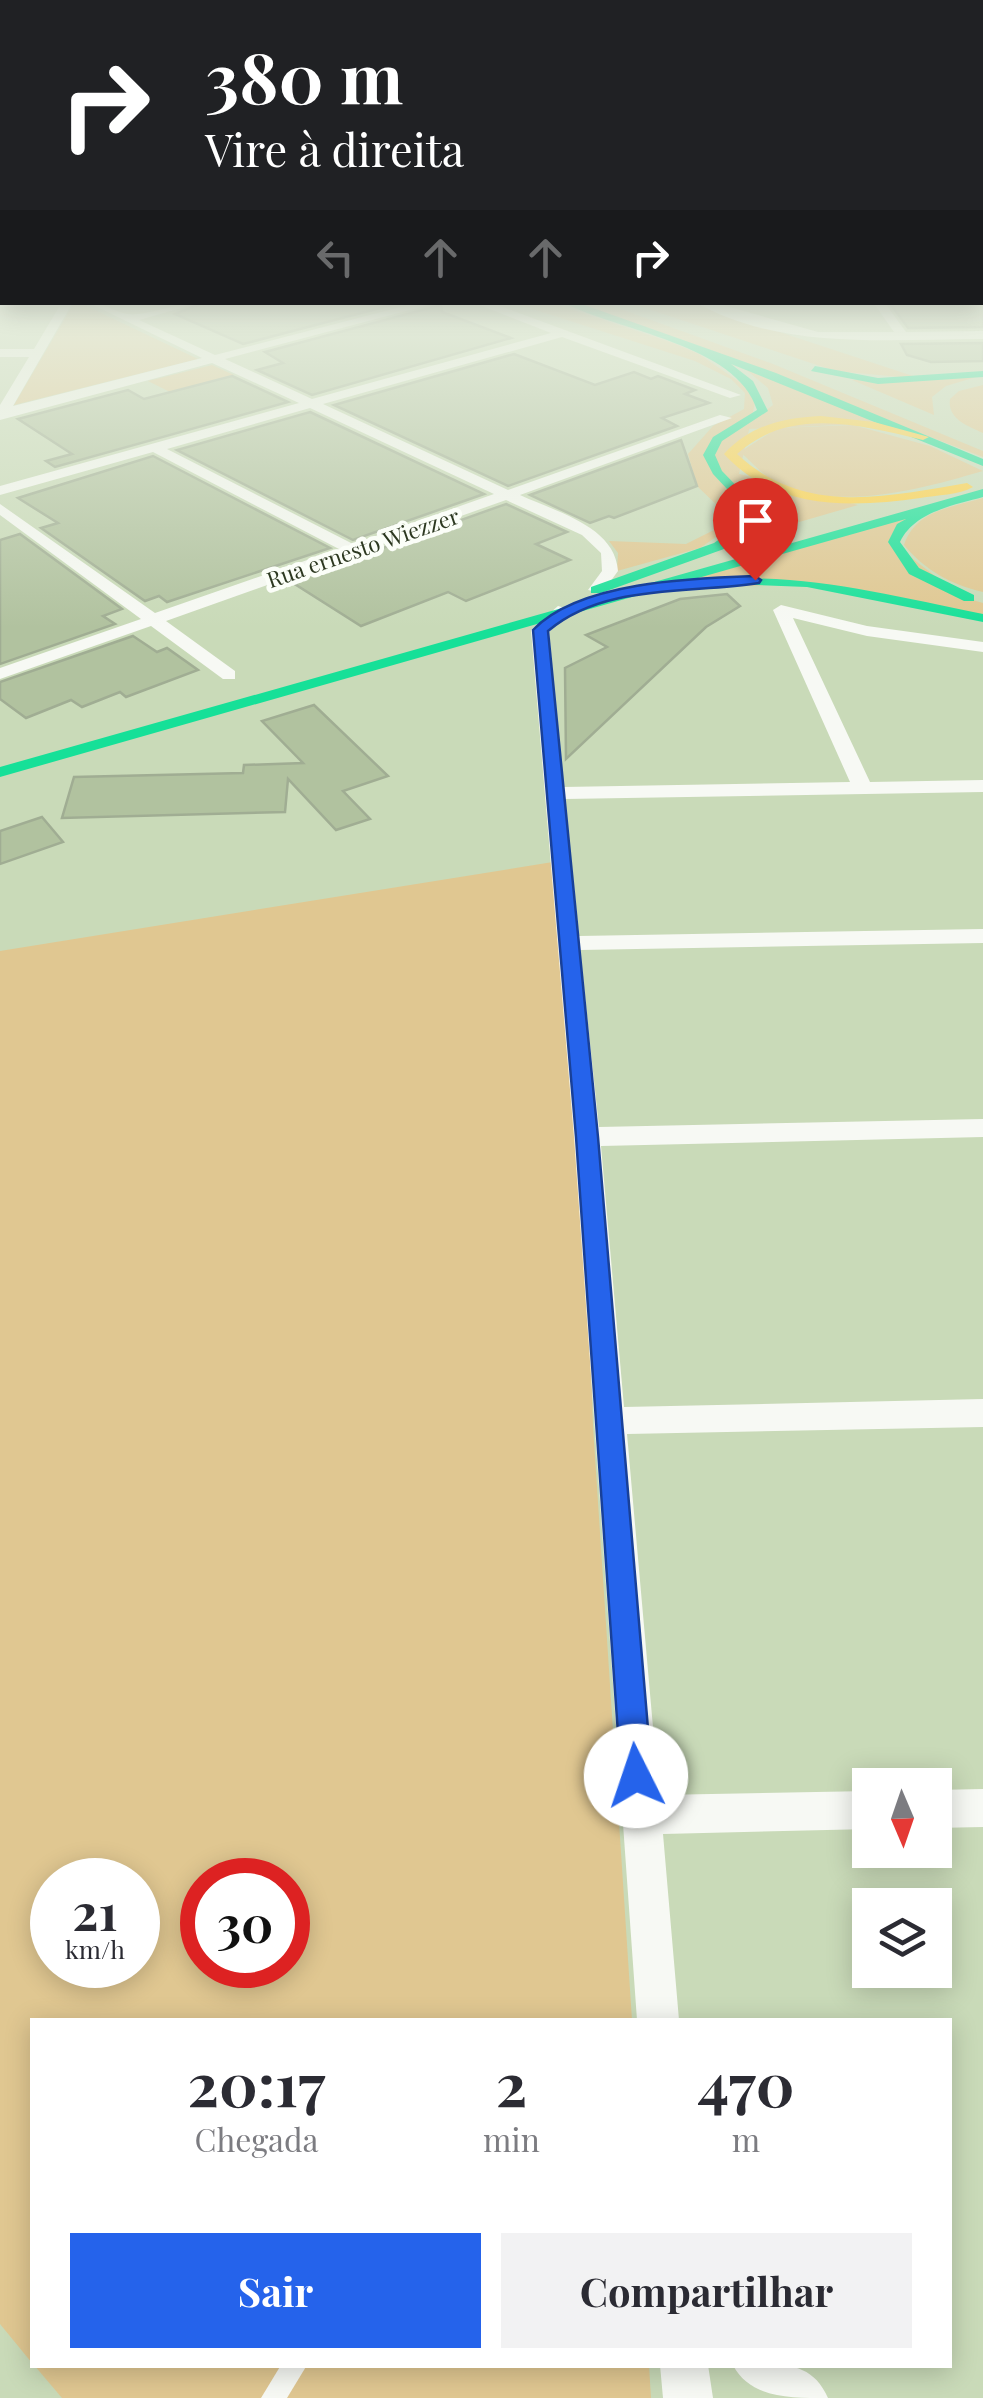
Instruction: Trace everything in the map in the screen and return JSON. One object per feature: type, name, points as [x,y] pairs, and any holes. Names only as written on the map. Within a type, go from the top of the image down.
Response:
[{"type":"main road","points":[[0,772],[564,610],[719,546],[748,525],[747,503],[716,472],[708,456],[716,439],[763,411],[762,405]]},
{"type":"main road","points":[[846,405],[923,436],[979,482]]},
{"type":"main road","points":[[895,405],[954,427],[983,443]]},
{"type":"main road","points":[[923,436],[862,423],[815,420],[762,428],[738,441],[730,454],[738,468],[760,483],[819,498],[910,497],[979,482]]},
{"type":"main road","points":[[605,593],[979,482]]},
{"type":"main road","points":[[979,482],[900,527],[894,542],[904,562],[937,586],[983,602]]},
{"type":"main road","points":[[0,758],[322,668],[934,507]]},
{"type":"main road","points":[[605,593],[712,582],[773,581],[847,589],[983,618]]},
{"type":"main road","points":[[198,702],[229,676],[255,677],[322,668]]},
{"type":"street","points":[[1,414],[36,405]]},
{"type":"street","points":[[0,491],[308,405]]},
{"type":"street","points":[[313,405],[587,532],[609,552],[605,593]]},
{"type":"street","points":[[342,405],[605,525],[602,531],[587,532]]},
{"type":"street","name":"Rua ernesto Wiezzer","points":[[0,674],[725,418]]},
{"type":"street","points":[[360,427],[378,421]]},
{"type":"street","points":[[153,448],[354,551]]},
{"type":"street","points":[[427,458],[445,452]]},
{"type":"street","points":[[0,508],[229,676]]},
{"type":"street","points":[[564,610],[540,630],[552,792],[587,1137],[658,2018]]},
{"type":"street","points":[[863,788],[782,610],[867,632],[983,647]]},
{"type":"street","points":[[552,792],[983,786]]},
{"type":"street","points":[[570,943],[983,936]]},
{"type":"street","points":[[587,1137],[983,1128]]},
{"type":"street","points":[[610,1421],[983,1413]]},
{"type":"street","points":[[952,1809],[983,1808]]},
{"type":"street","points":[[639,1816],[852,1810]]},
{"type":"street","points":[[684,2368],[688,2398]]},
{"type":"street","points":[[761,2368],[803,2398]]},
{"type":"lane","points":[[274,2398],[293,2368]]},
{"type":"shaded area","points":[[744,405],[755,405],[734,496],[742,519],[700,548],[617,571],[618,553],[609,541],[686,544],[722,526],[721,509],[697,486],[688,454],[713,426],[744,409]]},
{"type":"shaded area","points":[[773,405],[838,405],[884,423],[748,429],[736,473],[858,505],[737,540],[760,518],[761,504],[751,490],[731,475],[723,443]]},
{"type":"shaded area","points":[[846,405],[872,405],[983,451],[983,457]]},
{"type":"shaded area","points":[[910,405],[933,405],[934,415]]},
{"type":"shaded area","points":[[983,405],[983,433],[960,421],[950,406]]},
{"type":"shaded area","points":[[853,425],[930,446],[983,471],[909,490],[858,497],[832,496],[777,484],[740,452],[778,428]]},
{"type":"shaded area","points":[[983,498],[983,592],[939,575],[904,545],[909,533],[926,517]]},
{"type":"shaded area","points":[[926,510],[890,541],[962,597],[983,603],[983,617],[808,582],[625,594]]},
{"type":"shaded area","points":[[559,861],[584,1176],[593,1426],[632,2018],[30,2018],[30,2361],[0,2324],[0,951]]},
{"type":"shaded area","points":[[37,2368],[649,2368],[651,2398],[62,2398]]},
{"type":"building","points":[[71,405],[278,405],[55,467],[46,461],[72,454],[18,419]]},
{"type":"building","points":[[334,405],[703,405],[662,418],[677,426],[508,486]]},
{"type":"building","points":[[310,412],[484,494],[353,540],[177,450]]},
{"type":"building","points":[[681,440],[697,486],[614,518],[590,523],[530,495]]},
{"type":"building","points":[[153,456],[330,548],[167,602],[159,596],[145,601],[41,528],[58,523],[18,498]]},
{"type":"building","points":[[506,504],[567,532],[536,544],[570,560],[466,601],[448,592],[361,626],[290,581]]},
{"type":"building","points":[[20,534],[122,609],[103,616],[115,624],[0,664],[0,540]]},
{"type":"building","points":[[727,594],[740,606],[706,627],[566,759],[565,668],[607,647],[586,635],[680,599]]},
{"type":"building","points":[[133,636],[157,652],[167,648],[198,670],[126,697],[120,692],[82,707],[71,700],[26,718],[0,699],[0,682]]},
{"type":"building","points":[[314,705],[388,776],[343,791],[370,819],[336,830],[288,779],[285,812],[62,818],[74,777],[243,773],[244,765],[303,763],[262,721]]},
{"type":"building","points":[[42,817],[63,842],[0,864],[0,831]]},
{"type":"traffic: fast","points":[[596,590],[719,546],[747,525],[747,503],[717,472],[709,455],[717,439],[763,411],[761,405]]},
{"type":"traffic: fast","points":[[844,405],[983,463]]},
{"type":"traffic: fast","points":[[0,772],[983,493]]},
{"type":"traffic: fast","points":[[934,507],[901,527],[894,542],[914,571],[969,598]]},
{"type":"traffic: fast","points":[[658,589],[735,580],[807,583],[983,618]]},
{"type":"traffic: slow","points":[[923,437],[847,421],[795,420],[749,437],[730,454],[753,475],[780,490],[809,497],[873,500],[967,487]]},
{"type":"route","points":[[636,1776],[587,1137],[552,792],[540,630],[564,610],[614,596],[755,580]]}]
